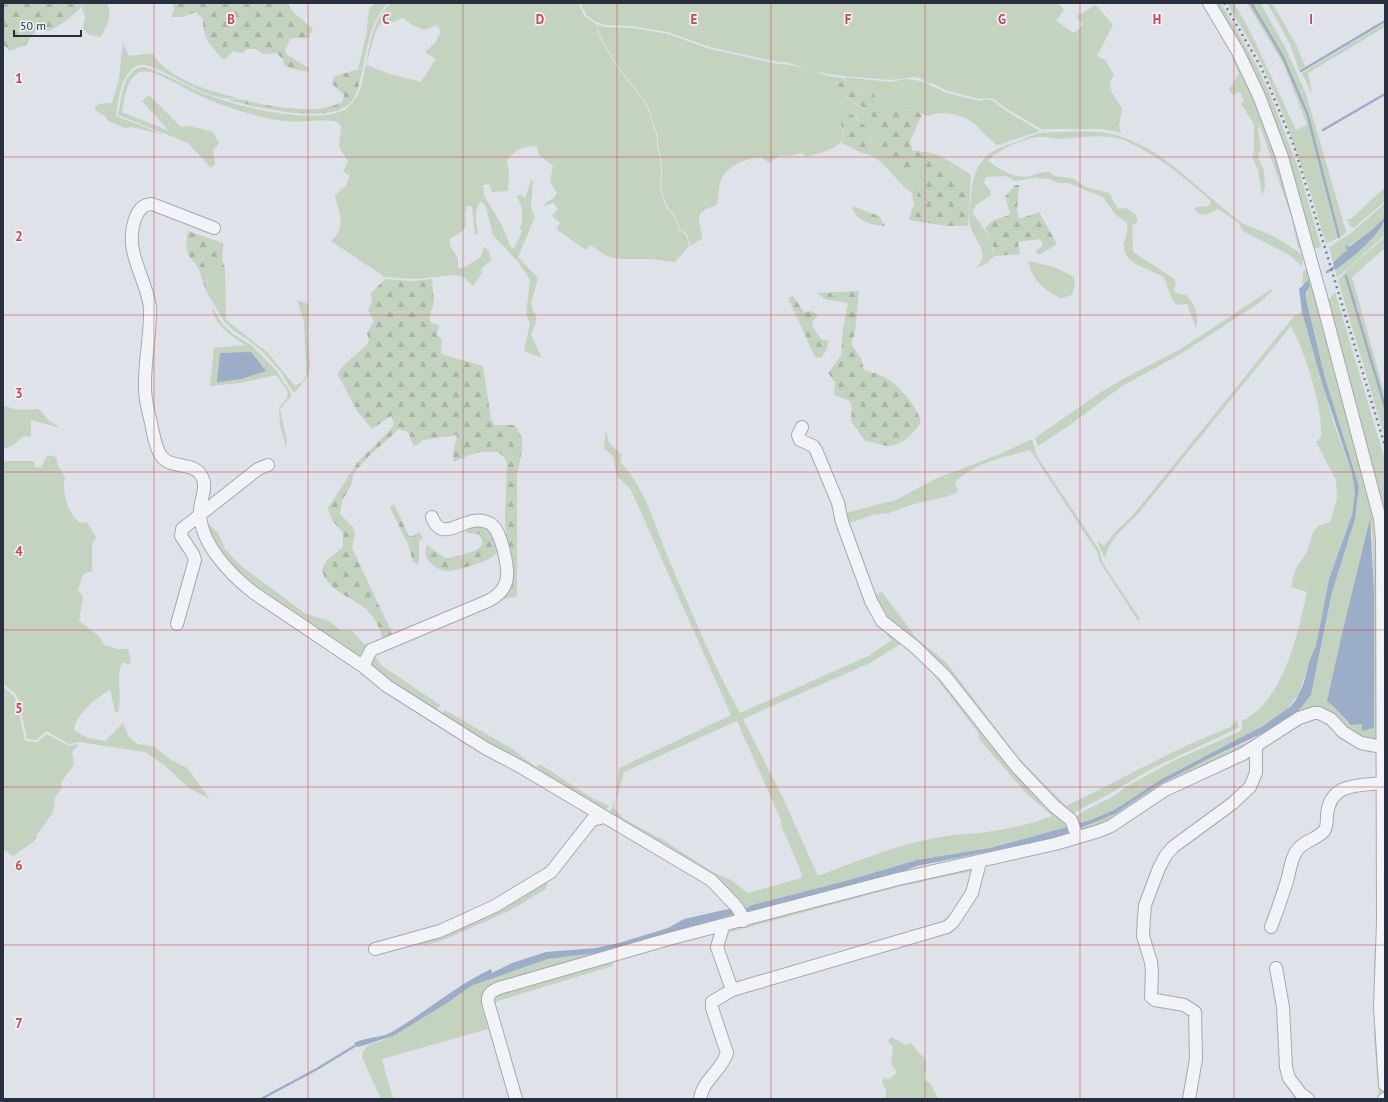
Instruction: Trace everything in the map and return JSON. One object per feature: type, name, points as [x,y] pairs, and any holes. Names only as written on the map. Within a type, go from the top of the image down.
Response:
[{"type":"street","points":[[1209,3],[1238,52],[1267,115],[1282,157],[1317,280],[1380,519],[1382,540],[1383,783],[1380,1007],[1385,1085]]},
{"type":"street","points":[[214,228],[152,204],[145,204],[138,213],[132,244],[150,307],[145,391],[155,440],[159,452],[165,460],[194,468],[202,476],[204,481],[200,514],[201,523],[219,558],[239,582],[364,667],[387,686],[485,748],[521,767],[711,880],[740,914]]},
{"type":"street","points":[[802,427],[798,435],[800,440],[813,446],[828,478],[841,513],[842,522],[871,601],[882,621],[915,647],[945,676],[1016,766],[1054,806],[1071,820],[1076,831]]},
{"type":"street","points":[[177,624],[195,560],[193,554],[181,536],[182,529],[258,469],[268,465]]},
{"type":"street","points":[[364,667],[372,650],[488,601],[498,595],[504,588],[507,573],[500,536],[493,525],[481,520],[472,521],[446,530],[441,530],[435,526],[432,517]]},
{"type":"street","points":[[516,1099],[488,1002],[488,997],[491,992],[499,988],[669,939],[723,926],[740,914],[958,865],[980,862],[1055,844],[1076,831],[1111,826],[1165,790],[1256,747],[1299,718],[1314,713],[1319,713],[1331,719],[1343,732],[1361,743],[1382,747]]},
{"type":"street","points":[[1189,1099],[1196,1059],[1195,1012],[1184,1005],[1155,1000],[1151,997],[1151,962],[1143,936],[1145,906],[1166,854],[1233,803],[1250,788],[1256,773],[1256,747]]},
{"type":"street","points":[[1271,927],[1294,855],[1303,844],[1323,832],[1326,824],[1328,804],[1331,798],[1340,790],[1349,787],[1383,783]]},
{"type":"street","points":[[375,949],[440,931],[507,900],[551,872],[592,820],[604,817]]},
{"type":"street","points":[[700,1099],[705,1087],[725,1060],[727,1053],[712,1002],[732,990],[947,926],[953,922],[972,893],[980,862]]},
{"type":"street","points":[[723,926],[717,947],[732,990]]},
{"type":"street","points":[[1276,968],[1283,1007],[1286,1067],[1289,1078],[1301,1094],[1308,1099]]},
{"type":"green space","points":[[3,3],[84,3],[73,16],[61,24],[45,32],[39,29],[31,36],[26,45],[9,51],[3,44]]},
{"type":"green space","points":[[84,3],[107,3],[109,8],[109,16],[101,37],[89,35],[83,29],[85,16],[82,9]]},
{"type":"green space","points":[[173,3],[287,3],[293,12],[313,29],[308,38],[290,39],[285,50],[287,55],[309,68],[309,72],[290,68],[284,65],[283,60],[277,53],[263,54],[255,49],[247,49],[243,53],[233,51],[226,59],[222,59],[206,37],[203,19],[196,12],[183,17],[172,17],[174,9]]},
{"type":"green space","points":[[375,3],[388,3],[382,10],[374,25],[363,67],[358,69],[366,36],[369,9]]},
{"type":"green space","points":[[391,3],[578,3],[585,17],[595,23],[601,40],[618,68],[646,104],[657,137],[657,148],[660,156],[661,172],[660,190],[666,207],[675,217],[679,230],[686,235],[689,246],[675,262],[652,259],[619,259],[607,256],[590,245],[586,250],[556,229],[560,223],[552,216],[558,209],[554,203],[544,206],[545,203],[554,198],[557,193],[550,182],[553,166],[539,155],[537,146],[528,146],[516,151],[507,161],[509,173],[508,191],[492,192],[489,184],[483,185],[484,195],[501,224],[511,247],[514,249],[522,231],[519,227],[522,224],[522,208],[517,196],[521,195],[525,198],[531,180],[533,181],[531,208],[535,217],[518,257],[538,278],[531,304],[537,320],[531,334],[542,358],[524,351],[530,323],[526,314],[530,280],[519,263],[493,235],[486,207],[481,201],[478,205],[476,213],[478,234],[475,235],[472,206],[467,206],[465,213],[466,226],[462,231],[450,239],[450,245],[458,259],[458,268],[463,268],[480,258],[484,247],[489,251],[491,260],[481,269],[482,273],[473,286],[464,277],[453,275],[416,279],[385,277],[331,241],[339,231],[340,225],[340,214],[335,195],[346,186],[350,175],[343,172],[348,161],[339,147],[341,127],[338,122],[325,120],[292,121],[265,118],[230,108],[152,73],[145,71],[135,75],[127,89],[122,112],[169,131],[142,101],[149,95],[181,127],[190,126],[213,132],[219,143],[213,150],[215,164],[211,168],[188,143],[118,115],[122,93],[127,79],[136,69],[143,67],[221,100],[257,109],[277,113],[316,116],[333,114],[346,109],[358,95],[365,71],[369,46],[372,34],[383,12]],"holes":[[[403,18],[412,25],[424,30],[437,25],[441,31],[435,43],[425,52],[436,59],[421,82],[390,74],[366,65],[376,31],[383,20],[393,22]]]},
{"type":"green space","points":[[580,3],[1058,3],[1064,10],[1056,21],[1074,33],[1083,25],[1076,16],[1096,5],[1113,25],[1097,56],[1105,60],[1114,75],[1110,84],[1112,92],[1122,109],[1119,126],[1121,133],[1103,129],[1041,129],[1004,107],[994,99],[979,99],[948,91],[915,77],[890,80],[834,75],[809,70],[787,62],[778,62],[710,47],[668,32],[632,26],[606,25],[596,22],[587,16]]},
{"type":"green space","points":[[1212,3],[1221,3],[1258,68],[1273,102],[1299,170],[1321,247],[1311,249],[1284,156]]},
{"type":"green space","points":[[1227,3],[1234,3],[1250,31],[1296,130],[1307,125],[1284,65],[1247,3],[1250,3],[1267,30],[1292,77],[1312,137],[1338,238],[1326,244],[1298,154],[1272,88],[1255,51]]},
{"type":"green space","points":[[1252,3],[1261,4],[1285,47],[1306,94],[1346,231],[1345,234],[1340,237],[1308,113],[1284,56]]},
{"type":"green space","points":[[1267,3],[1272,3],[1295,42],[1305,66],[1299,70],[1290,44]]},
{"type":"green space","points":[[1385,23],[1385,27],[1308,73],[1312,94],[1302,73]]},
{"type":"green space","points":[[596,24],[605,27],[632,28],[668,34],[710,49],[798,67],[834,77],[848,99],[875,118],[880,129],[884,152],[889,163],[918,169],[920,187],[914,205],[912,193],[881,162],[868,154],[873,147],[868,134],[856,116],[842,129],[844,138],[833,148],[807,157],[801,153],[790,156],[780,155],[770,163],[760,157],[749,159],[728,170],[719,186],[717,205],[708,208],[700,214],[699,222],[702,239],[690,246],[687,234],[680,230],[676,217],[667,206],[661,190],[662,172],[661,156],[658,148],[658,137],[647,104],[619,68],[602,40]]},
{"type":"green space","points":[[123,42],[128,55],[135,56],[153,54],[169,71],[179,77],[203,88],[238,98],[229,99],[211,95],[156,68],[139,65],[134,67],[124,79],[119,95],[116,116],[165,135],[132,127],[125,128],[108,121],[106,117],[96,111],[95,108],[98,104],[112,103],[119,79]]},
{"type":"green space","points":[[1235,55],[1256,102],[1274,150],[1289,200],[1301,249],[1298,248],[1292,219],[1260,126],[1258,129],[1261,148],[1258,158],[1264,170],[1265,188],[1262,196],[1258,170],[1252,157],[1254,153],[1254,124],[1241,104],[1244,100],[1240,92],[1233,95],[1229,90],[1239,73],[1232,58]]},
{"type":"green space","points":[[363,67],[358,90],[351,102],[341,109],[327,113],[292,113],[256,107],[228,100],[245,100],[271,106],[298,109],[318,109],[327,107],[343,101],[344,95],[332,84],[334,77]]},
{"type":"green space","points":[[834,77],[844,79],[860,93],[873,93],[881,108],[890,110],[915,109],[922,115],[910,141],[912,150],[924,152],[948,177],[954,180],[955,178],[963,178],[967,172],[971,175],[968,226],[946,226],[909,220],[918,195],[920,176],[918,169],[906,175],[897,171],[890,165],[878,149],[880,143],[880,131],[876,121],[869,112],[847,97],[839,87]]},
{"type":"green space","points":[[843,77],[890,82],[906,79],[921,81],[947,93],[979,101],[987,99],[993,101],[1003,109],[1040,131],[998,145],[972,122],[960,116],[938,113],[926,116],[915,109],[890,110],[881,108],[875,97],[857,91]]},
{"type":"green space","points":[[851,114],[865,126],[873,147],[868,154],[862,153],[842,143],[844,138],[841,122],[846,116]]},
{"type":"green space","points":[[1046,132],[1102,132],[1116,135],[1134,141],[1150,150],[1166,160],[1241,222],[1272,236],[1302,254],[1303,264],[1301,266],[1291,256],[1243,231],[1238,222],[1218,209],[1205,214],[1199,214],[1194,209],[1196,207],[1209,206],[1211,201],[1185,179],[1167,165],[1126,141],[1100,136],[1058,139],[1040,137],[1031,138],[997,153],[988,161],[1013,175],[1025,177],[1049,172],[1054,176],[1072,178],[1086,187],[1109,193],[1118,209],[1127,208],[1136,215],[1138,221],[1132,226],[1133,252],[1173,278],[1176,282],[1174,290],[1176,293],[1186,295],[1196,310],[1196,328],[1187,304],[1178,305],[1173,301],[1164,278],[1135,263],[1126,254],[1124,245],[1127,223],[1115,214],[1103,197],[1068,183],[1058,183],[1049,179],[1036,178],[1015,181],[1006,176],[986,177],[984,183],[990,190],[991,195],[976,205],[972,213],[983,227],[989,238],[992,244],[994,256],[987,263],[975,269],[980,263],[982,252],[981,247],[972,231],[969,222],[969,215],[975,174],[984,159],[990,153],[998,149],[1037,134]]},
{"type":"green space","points":[[924,152],[936,154],[967,172],[963,179],[955,178],[954,180],[948,177]]},
{"type":"green space","points":[[1015,185],[1019,185],[1017,210],[1019,219],[1039,212],[1057,244],[1038,255],[1035,251],[1043,246],[1040,239],[1018,242],[1020,254],[994,256],[994,249],[985,228],[992,221],[1009,215],[1010,212],[1005,197]]},
{"type":"green space","points":[[1385,187],[1385,201],[1354,228],[1350,226],[1347,219],[1351,219]]},
{"type":"green space","points":[[1385,203],[1385,217],[1373,229],[1350,245],[1344,254],[1333,263],[1329,247],[1350,234]]},
{"type":"green space","points":[[852,206],[879,216],[885,226],[874,225],[860,219],[856,215]]},
{"type":"green space","points":[[1385,222],[1385,235],[1337,278],[1335,270],[1349,260]]},
{"type":"green space","points":[[188,231],[223,243],[222,260],[225,268],[221,267],[218,261],[213,257],[204,256],[202,260],[208,273],[206,291],[199,269],[189,256],[186,246]]},
{"type":"green space","points":[[1385,237],[1385,248],[1352,277],[1385,395],[1385,405],[1345,277],[1385,409],[1385,438],[1338,280],[1352,265]]},
{"type":"green space","points":[[211,255],[217,258],[221,267],[225,268],[226,320],[268,353],[295,386],[303,381],[306,375],[304,321],[297,300],[309,304],[308,337],[310,367],[308,376],[295,392],[293,392],[280,371],[264,353],[247,339],[234,331],[224,321],[206,291],[208,278],[202,260],[204,256]]},
{"type":"green space","points":[[1028,261],[1054,267],[1074,277],[1075,284],[1072,295],[1061,298],[1049,292],[1036,279]]},
{"type":"green space","points":[[1305,269],[1309,273],[1373,515],[1377,600],[1377,743],[1361,740],[1322,711],[1115,821],[1085,832],[1078,829],[1115,814],[1155,787],[1206,760],[1252,740],[1296,714],[1311,695],[1332,592],[1355,519],[1359,486],[1325,378],[1306,299],[1308,289],[1304,283],[1302,285],[1303,272]],"holes":[[[1372,527],[1374,591],[1374,728],[1362,731],[1362,724],[1347,722],[1331,704]]]},
{"type":"green space","points":[[385,279],[411,281],[432,279],[434,302],[429,319],[431,323],[439,325],[437,335],[442,339],[441,354],[483,366],[491,419],[495,425],[515,425],[522,438],[522,450],[517,476],[517,596],[490,603],[508,568],[505,516],[507,463],[504,457],[498,452],[486,452],[470,455],[454,462],[453,453],[457,435],[423,440],[416,446],[413,445],[408,432],[399,429],[369,456],[354,473],[351,485],[342,501],[340,514],[353,527],[355,534],[352,548],[393,635],[383,639],[376,622],[367,610],[337,591],[325,578],[322,570],[326,561],[343,547],[343,533],[332,520],[328,508],[357,463],[390,430],[394,424],[391,416],[372,429],[357,411],[338,375],[342,367],[369,341],[367,333],[374,322],[368,310],[372,303],[371,293]]},
{"type":"green space","points":[[1272,289],[1273,290],[1259,303],[1179,355],[1122,386],[1070,425],[1038,446],[1035,438],[1098,394],[1123,379],[1179,350]]},
{"type":"green space","points":[[859,291],[855,332],[851,344],[861,358],[864,370],[880,375],[894,383],[906,395],[916,409],[921,422],[915,431],[907,438],[892,446],[865,441],[851,421],[852,407],[850,401],[834,395],[835,382],[828,373],[841,356],[843,329],[848,303],[825,299],[817,293]]},
{"type":"green space","points":[[1335,292],[1385,460],[1385,545],[1327,302]]},
{"type":"green space","points":[[793,296],[804,312],[812,311],[818,315],[812,322],[813,327],[821,339],[829,341],[827,349],[821,358],[815,357],[788,298]]},
{"type":"green space","points":[[212,307],[222,324],[233,334],[251,345],[275,369],[291,393],[291,396],[280,409],[287,441],[286,447],[280,425],[279,408],[287,398],[288,392],[276,375],[240,383],[210,386],[214,348],[245,345],[229,334],[220,325],[213,313]]},
{"type":"green space","points":[[1302,312],[1333,421],[1352,473],[1355,493],[1352,515],[1329,579],[1316,646],[1310,659],[1299,694],[1286,711],[1253,732],[1162,779],[1114,810],[1088,821],[1075,824],[1076,817],[1084,811],[1112,797],[1126,787],[1173,761],[1239,732],[1242,728],[1242,721],[1256,711],[1269,698],[1279,682],[1287,664],[1294,646],[1307,592],[1291,587],[1295,570],[1307,552],[1313,532],[1318,526],[1330,522],[1337,499],[1336,480],[1316,442],[1321,437],[1321,425],[1312,380],[1302,350],[1291,326],[1137,515],[1113,540],[1107,551],[1105,559],[1097,541],[1104,546],[1115,532],[1133,515],[1294,316]]},
{"type":"green space","points":[[6,406],[18,410],[39,409],[47,419],[60,428],[31,420],[31,437],[23,436],[14,445],[3,449],[3,407]]},
{"type":"green space","points":[[606,431],[609,443],[622,455],[620,462],[637,484],[644,497],[703,639],[740,713],[868,656],[892,640],[889,638],[877,618],[925,659],[1071,826],[990,848],[917,860],[849,880],[752,905],[744,909],[609,813],[616,800],[619,768],[731,715],[631,490],[617,476],[613,456],[604,449]],"holes":[[[902,643],[926,665],[977,731],[980,740],[1025,792],[1052,816],[1028,824],[982,833],[931,839],[898,847],[818,876],[783,798],[743,719],[870,663]],[[737,721],[782,822],[780,823],[802,874],[801,878],[748,893],[731,880],[711,871],[665,841],[624,819],[614,808],[624,772]]]},
{"type":"green space","points":[[1032,439],[1037,456],[1100,551],[1102,562],[1140,619],[1138,621],[1100,562],[1097,552],[1030,450],[990,462],[973,469],[955,482],[958,492],[946,497],[913,504],[889,513],[872,515],[845,525],[845,513],[896,500],[937,478],[1000,454]]},
{"type":"green space","points":[[47,455],[56,457],[58,465],[65,478],[65,496],[73,516],[81,523],[87,522],[96,538],[92,544],[92,571],[83,574],[78,590],[83,597],[79,621],[99,636],[104,645],[118,649],[128,649],[131,662],[129,665],[122,662],[120,669],[120,700],[118,712],[115,712],[110,690],[99,697],[83,712],[78,718],[74,730],[88,738],[105,741],[123,723],[128,735],[133,741],[138,744],[155,747],[171,760],[187,768],[210,799],[189,788],[163,764],[145,752],[79,742],[69,744],[46,731],[37,740],[27,739],[19,701],[15,693],[3,684],[3,461],[34,461],[35,467],[41,468]]},
{"type":"green space","points":[[394,504],[408,534],[411,537],[419,532],[423,538],[419,541],[419,560],[417,565],[413,562],[408,544],[390,508]]},
{"type":"green space","points":[[205,523],[210,525],[218,533],[225,549],[240,565],[306,614],[329,621],[342,631],[351,630],[368,648],[362,658],[359,659],[248,585],[226,563]]},
{"type":"green space","points":[[478,525],[486,526],[493,535],[498,551],[492,557],[476,564],[450,571],[441,570],[429,562],[426,554],[427,545],[445,558],[464,554],[479,548],[482,540],[479,534],[467,533],[466,530]]},
{"type":"green space","points":[[882,592],[917,639],[945,661],[1018,757],[1066,806],[1168,755],[1230,727],[1237,720],[1238,728],[1153,768],[1070,815],[1013,759],[890,625],[873,596]]},
{"type":"green space","points":[[374,655],[381,665],[440,705],[436,711],[384,678],[370,665]]},
{"type":"green space","points":[[3,687],[13,695],[17,702],[25,741],[38,742],[46,734],[69,746],[79,744],[72,752],[74,765],[61,782],[62,788],[55,798],[53,812],[37,835],[36,840],[13,856],[3,849]]},
{"type":"green space","points":[[445,710],[511,748],[536,767],[540,764],[587,795],[609,806],[603,813],[441,716]]},
{"type":"green space","points":[[969,866],[972,871],[898,887],[727,933],[738,926]]},
{"type":"green space","points":[[548,879],[546,889],[511,910],[446,939],[427,945],[411,944]]},
{"type":"green space","points":[[738,913],[739,915],[485,992],[481,1001],[488,1029],[382,1059],[393,1099],[381,1099],[362,1057],[363,1051],[370,1044],[382,1041],[447,1003],[471,986],[548,959],[588,954],[649,939]]},
{"type":"green space","points":[[1374,954],[1377,954],[1377,1036],[1381,1092],[1379,1096],[1374,1038]]},
{"type":"green space","points":[[612,961],[613,966],[491,1003],[493,994]]},
{"type":"green space","points":[[891,1037],[906,1045],[910,1043],[924,1058],[926,1067],[924,1080],[930,1083],[938,1099],[886,1099],[886,1090],[882,1082],[883,1078],[890,1079],[897,1072],[891,1063],[893,1047],[888,1042]]},
{"type":"water","points":[[1385,217],[1379,230],[1372,238],[1348,261],[1335,270],[1333,263],[1347,250],[1345,245],[1349,247],[1373,229]]},
{"type":"water","points":[[1308,280],[1310,286],[1306,292],[1306,299],[1325,378],[1359,486],[1355,519],[1332,592],[1311,695],[1296,714],[1282,724],[1206,760],[1155,787],[1115,814],[1078,829],[1075,824],[1088,821],[1114,810],[1162,779],[1263,726],[1290,707],[1296,700],[1303,685],[1310,659],[1316,646],[1329,579],[1352,515],[1355,493],[1352,473],[1322,383],[1302,312],[1299,289]]},
{"type":"water","points":[[251,352],[266,371],[241,379],[217,382],[220,353]]},
{"type":"water","points":[[1370,519],[1374,591],[1374,728],[1362,731],[1362,724],[1351,725],[1331,704],[1327,702]]},
{"type":"water","points":[[1071,826],[1073,830],[1061,836],[1042,841],[917,866],[885,878],[747,912],[744,909],[752,905],[849,880],[917,860],[990,848]]},
{"type":"water","points":[[733,908],[738,913],[604,952],[548,959],[471,986],[447,1003],[393,1036],[358,1047],[354,1043],[392,1032],[465,983],[491,969],[492,973],[512,963],[546,952],[596,948],[619,943],[668,928],[684,919]]},
{"type":"waterway","points":[[1251,3],[1283,57],[1307,113],[1339,237]]},
{"type":"waterway","points":[[1301,71],[1385,21]]},
{"type":"waterway","points":[[1323,130],[1385,94]]},
{"type":"waterway","points":[[1327,272],[1336,266]]},
{"type":"waterway","points":[[1346,276],[1385,407]]},
{"type":"waterway","points":[[261,1099],[317,1069],[358,1044]]},
{"type":"railway","points":[[1224,3],[1261,67],[1294,146],[1385,446]]}]
